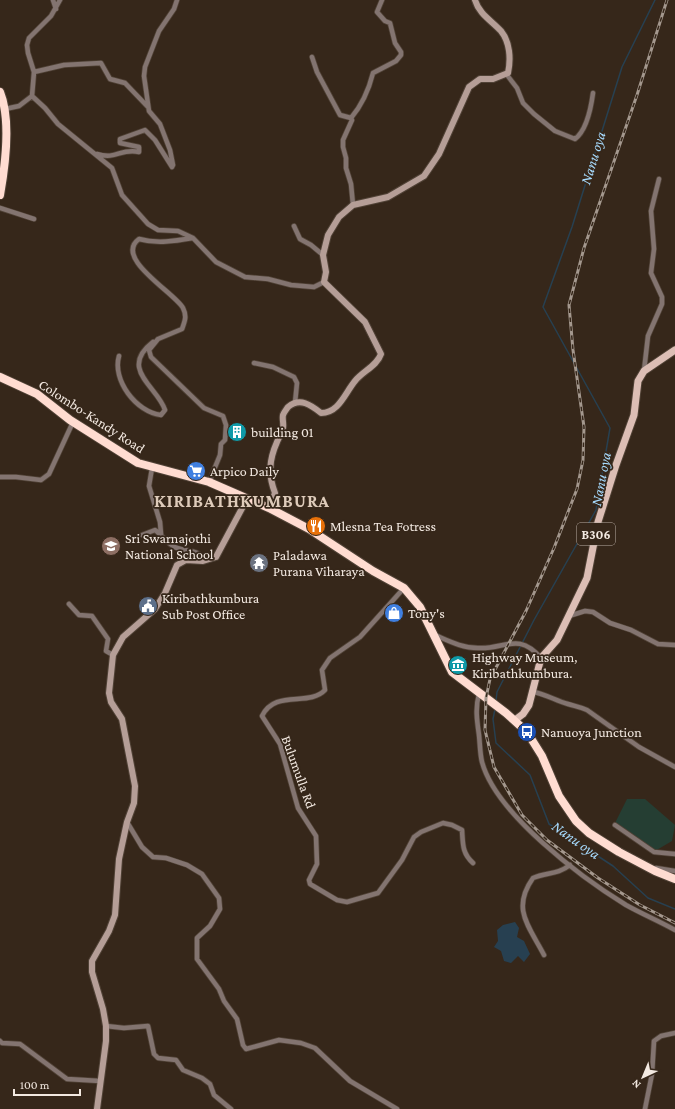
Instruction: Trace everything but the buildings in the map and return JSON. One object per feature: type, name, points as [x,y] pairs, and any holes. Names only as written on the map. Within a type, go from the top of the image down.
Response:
[{"type":"highway","points":[[0,92],[3,115],[5,167],[0,195]]},
{"type":"highway","name":"Colombo-Kandy Road","points":[[0,377],[37,394],[73,422],[138,463],[152,468],[210,482],[246,500],[269,508],[309,529],[373,571],[404,588],[420,607],[452,672],[515,720],[527,732],[542,756],[559,796],[576,821],[588,833],[628,857],[655,871],[675,879]]},
{"type":"main road","points":[[269,508],[275,493],[270,480],[273,451],[284,427],[283,415],[285,410],[295,403],[310,404],[321,413],[327,413],[339,404],[355,380],[379,360],[381,354],[379,347],[365,322],[324,282],[326,272],[323,255],[328,235],[339,217],[353,205],[388,197],[424,176],[439,154],[469,87],[480,80],[493,79],[507,75],[510,61],[506,40],[500,31],[490,23],[479,9],[475,0]]},
{"type":"main road","points":[[644,371],[675,350]]},
{"type":"main road","name":"B306","points":[[515,720],[526,711],[533,692],[541,658],[557,640],[587,578],[598,522],[634,415],[638,381],[644,371]]},
{"type":"main road","points":[[97,1109],[106,1041],[106,1026],[103,1009],[92,972],[92,961],[109,931],[115,915],[118,859],[127,822],[134,803],[135,786],[122,719],[111,702],[109,693],[114,655],[123,637],[155,609],[177,565],[186,560],[202,561],[216,557],[246,500]]},
{"type":"street","points":[[53,0],[56,9]]},
{"type":"street","points":[[3,115],[19,106],[32,96],[34,72],[28,53],[29,38],[56,9],[60,0]]},
{"type":"street","points":[[148,107],[144,76],[145,67],[159,31],[174,9],[177,0]]},
{"type":"street","points":[[353,205],[351,184],[346,168],[343,140],[352,120],[351,118],[358,109],[370,86],[373,73],[396,61],[401,55],[401,52],[395,43],[390,23],[385,21],[377,12],[382,0]]},
{"type":"street","points":[[312,57],[317,72],[340,115],[351,118]]},
{"type":"street","points":[[34,72],[64,65],[101,63],[110,79],[125,84],[148,107],[160,124],[164,133],[173,165],[172,167],[155,140],[145,130],[120,139],[120,143],[124,145],[139,147],[139,152],[129,150],[108,158],[93,153]]},
{"type":"street","points":[[507,75],[517,88],[523,103],[534,114],[555,131],[575,139],[579,135],[587,119],[593,93]]},
{"type":"street","points":[[32,96],[45,108],[58,124],[112,168],[122,194],[148,224],[158,230],[178,231],[193,238],[216,262],[246,278],[268,279],[291,285],[314,287],[324,282]]},
{"type":"street","points":[[644,371],[648,336],[662,304],[662,297],[651,273],[654,249],[651,211],[660,179]]},
{"type":"street","points":[[0,208],[34,219]]},
{"type":"street","points":[[294,226],[300,239],[311,244],[323,255]]},
{"type":"street","points":[[119,356],[117,371],[125,389],[144,408],[156,414],[162,415],[165,410],[163,405],[147,386],[142,375],[139,363],[142,351],[158,339],[182,329],[186,319],[183,308],[176,299],[137,264],[133,255],[133,248],[139,240],[148,242],[193,238]]},
{"type":"street","points":[[158,339],[149,350],[151,357],[204,408],[223,416],[226,425],[225,440],[221,444],[220,456],[210,482]]},
{"type":"street","points":[[254,363],[273,367],[294,377],[297,383],[295,403]]},
{"type":"street","points":[[0,477],[41,480],[49,474],[73,422]]},
{"type":"street","points":[[152,468],[149,486],[160,522],[160,532],[167,543],[177,548],[190,550],[200,554],[202,561]]},
{"type":"street","points":[[142,535],[155,530],[160,532]]},
{"type":"street","name":"Bulumulla Rd","points":[[404,588],[360,637],[330,658],[322,670],[325,690],[320,695],[276,702],[266,708],[262,716],[280,744],[298,808],[316,836],[317,864],[309,880],[310,884],[337,900],[346,902],[378,893],[402,860],[414,837],[421,832],[443,823],[452,825],[462,830],[463,850],[473,863]]},
{"type":"street","points":[[69,604],[79,615],[92,616],[108,639],[106,651],[114,655]]},
{"type":"street","points":[[569,616],[585,611],[593,612],[610,623],[631,630],[658,644],[675,645]]},
{"type":"street","points":[[434,635],[458,645],[480,649],[509,642],[519,643],[535,651],[541,658]]},
{"type":"street","points":[[533,692],[546,694],[568,704],[587,710],[639,747],[675,767]]},
{"type":"street","points":[[479,694],[476,707],[482,763],[498,794],[533,834],[570,866],[627,905],[675,930]]},
{"type":"street","points":[[127,822],[142,847],[153,857],[166,858],[187,864],[202,874],[219,898],[220,909],[210,926],[197,938],[197,959],[219,989],[224,1001],[237,1019],[243,1045],[246,1049],[279,1040],[315,1048],[350,1082],[397,1109]]},
{"type":"street","points":[[615,826],[654,852],[675,854]]},
{"type":"street","points":[[628,857],[659,869],[675,871]]},
{"type":"street","points":[[544,955],[524,917],[522,901],[533,878],[542,874],[561,872],[570,866]]},
{"type":"street","points":[[106,1026],[124,1028],[148,1026],[154,1054],[158,1058],[176,1060],[184,1070],[202,1078],[210,1084],[214,1095],[231,1109]]},
{"type":"street","points":[[645,1109],[652,1074],[654,1042],[661,1036],[675,1033]]},
{"type":"street","points":[[0,1041],[2,1043],[20,1044],[67,1079],[100,1081]]},
{"type":"green space","points":[[627,799],[645,799],[675,825],[672,841],[655,851],[615,823]]},
{"type":"water","points":[[515,922],[519,928],[517,937],[524,941],[530,954],[524,962],[518,956],[511,963],[504,961],[501,951],[494,947],[498,941],[497,930],[503,925]]},
{"type":"waterway","name":"Nanu oya","points":[[496,701],[497,692],[534,620],[596,510],[610,428],[543,307],[572,227],[622,67],[655,0]]},
{"type":"waterway","name":"Nanu oya","points":[[495,709],[493,719],[496,743],[530,775],[549,824],[613,866],[648,898],[675,909]]},
{"type":"railway","points":[[667,0],[637,95],[584,248],[569,305],[573,350],[584,427],[583,460],[577,489],[554,548],[526,611],[490,679],[486,698],[485,730],[494,767],[522,815],[547,840],[598,878],[640,905],[675,923]]},
{"type":"place","name":"building 01","points":[[237,432]]},
{"type":"place","name":"Arpico Daily","points":[[196,471]]},
{"type":"place","name":"Mlesna Tea Fotress","points":[[316,526]]},
{"type":"place","name":"Sri Swarnajothi National School","points":[[111,546]]},
{"type":"place","name":"Paladawa Purana Viharaya","points":[[259,563]]},
{"type":"place","name":"Kiribathkumbura Sub Post Office","points":[[148,606]]},
{"type":"place","name":"Tony's","points":[[394,613]]},
{"type":"place","name":"Highway Museum, Kiribathkumbura.","points":[[458,665]]},
{"type":"place","name":"Nanuoya Junction","points":[[527,732]]},
{"type":"district","name":"KIRIBATHKUMBURA","points":[[242,501]]}]
